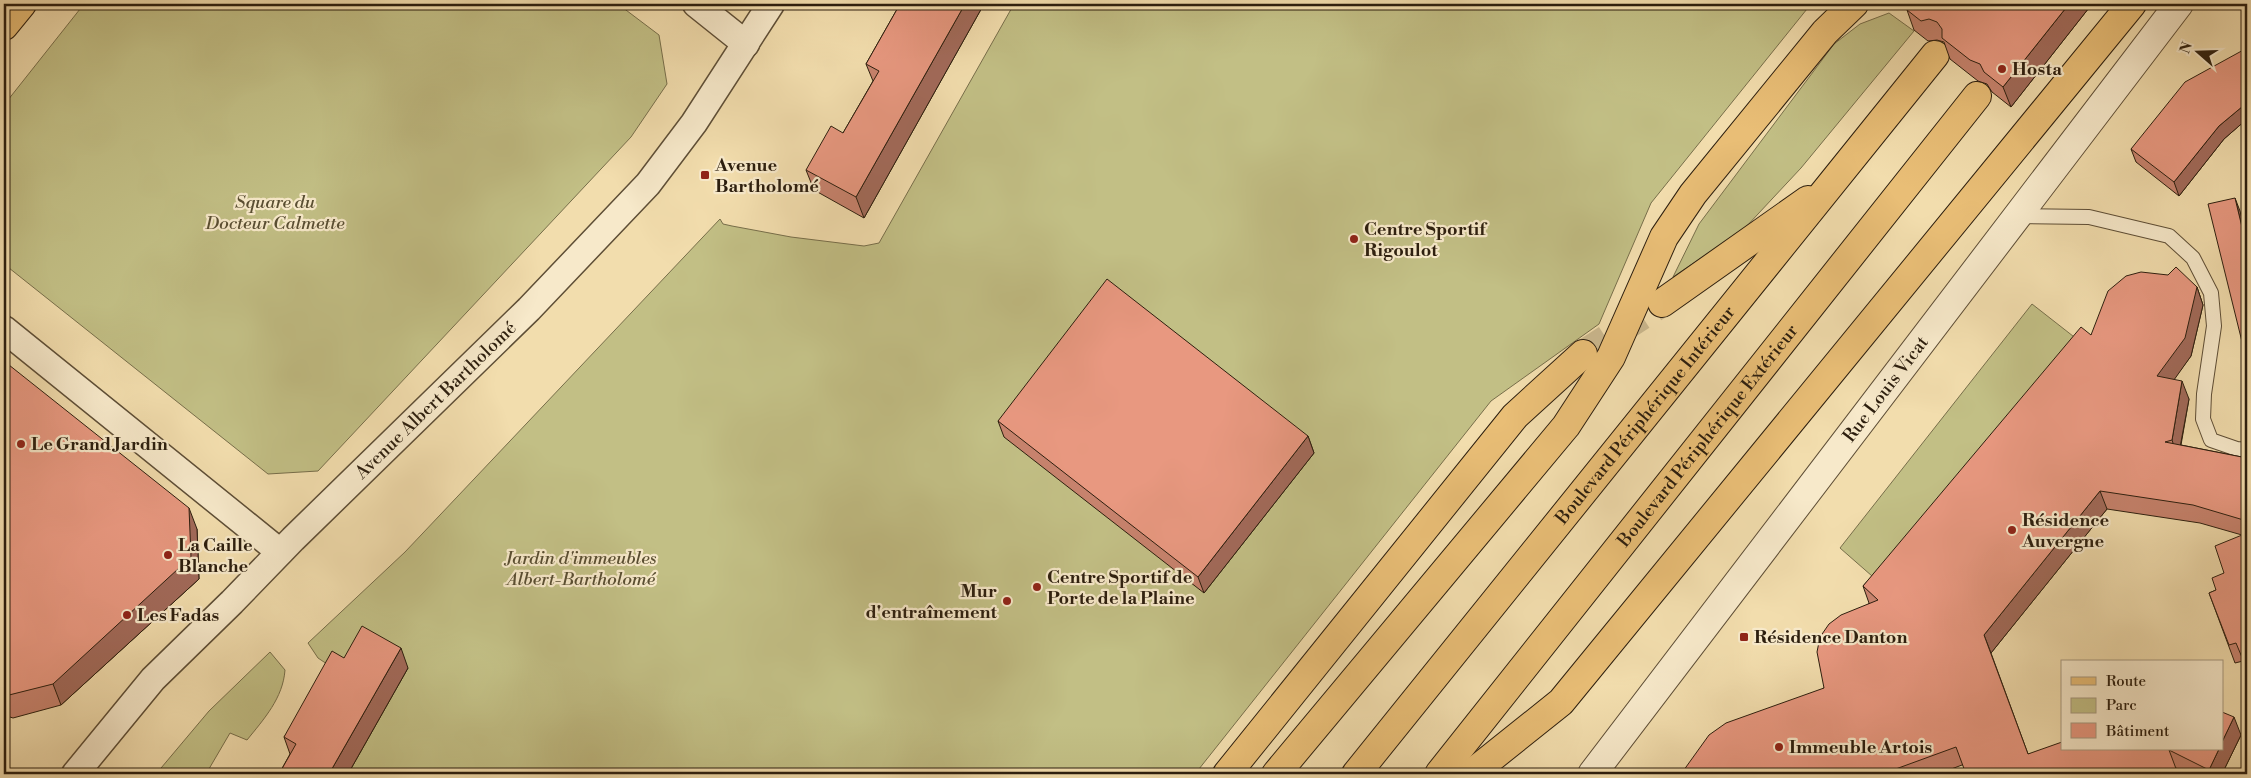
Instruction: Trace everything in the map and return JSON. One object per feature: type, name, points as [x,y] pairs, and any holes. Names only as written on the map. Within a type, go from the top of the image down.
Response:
[{"type":"main road","points":[[4,26],[22,4]]},
{"type":"main road","points":[[1276,774],[1566,426],[1611,357],[1664,237],[1693,194],[1825,32],[1854,4]]},
{"type":"main road","points":[[1471,774],[1561,702],[2132,4]]},
{"type":"main road","name":"Boulevard Périphérique Intérieur","points":[[1356,774],[1935,55]]},
{"type":"main road","name":"Boulevard Périphérique Extérieur","points":[[1439,774],[1977,96]]},
{"type":"main road","points":[[1662,303],[1835,181]]},
{"type":"main road","points":[[1227,774],[1515,416],[1583,354]]},
{"type":"street","points":[[696,4],[746,44]]},
{"type":"street","name":"Avenue Albert Bartholomé","points":[[75,774],[153,679],[529,309],[648,184],[694,123],[771,4]]},
{"type":"street","name":"Rue Louis Vicat","points":[[1592,774],[2179,4]]},
{"type":"street","points":[[4,329],[280,552]]},
{"type":"lane","points":[[2016,216],[2089,216],[2169,236],[2194,258],[2211,293],[2214,326],[2204,394],[2203,419],[2211,440],[2237,449],[2247,450]]},
{"type":"green space","name":"Square du Docteur Calmette","points":[[84,4],[618,4],[659,35],[667,84],[631,137],[318,471],[268,474],[4,264],[4,105]]},
{"type":"green space","name":"Jardin d'immeubles Albert-Bartholomé","points":[[1014,4],[1811,4],[1651,203],[1599,324],[1491,401],[1195,774],[348,774],[339,672],[318,658],[308,643],[405,552],[720,219],[723,224],[791,237],[864,246],[879,243]]},
{"type":"green space","points":[[1889,13],[1914,31],[1801,168],[1744,229],[1673,277],[1699,224],[1834,44],[1860,24]]},
{"type":"green space","points":[[2032,304],[2078,340],[1880,583],[1840,548]]},
{"type":"green space","points":[[270,652],[285,670],[281,690],[272,708],[247,740],[230,733],[206,774],[156,774],[209,711]]},
{"type":"building","points":[[900,4],[965,4],[856,197],[806,170],[831,126],[843,133],[879,71],[866,64]]},
{"type":"building","name":"Hosta","points":[[1912,4],[2069,4],[2003,87],[1984,72],[1980,64],[1970,60],[1942,38],[1942,29],[1937,22],[1929,19],[1921,21],[1907,10]]},
{"type":"building","points":[[2247,48],[2247,103],[2219,126],[2174,182],[2131,149],[2185,82]]},
{"type":"building","points":[[2235,198],[2247,248],[2247,362],[2208,204]]},
{"type":"building","name":"Résidence Auvergne","points":[[2176,267],[2197,287],[2185,338],[2157,376],[2182,381],[2172,440],[2165,442],[2247,458],[2247,521],[2193,505],[2100,491],[1984,635],[2028,754],[2061,742],[2061,750],[2169,750],[2178,774],[1966,774],[1956,747],[1882,774],[1681,774],[1709,735],[1726,723],[1824,688],[1817,652],[1820,637],[1829,624],[1841,615],[1878,600],[1863,586],[2081,327],[2091,335],[2108,291],[2126,276],[2141,272],[2168,275]]},
{"type":"building","points":[[1107,279],[1308,436],[1198,577],[998,421]]},
{"type":"building","points":[[4,361],[189,508],[191,557],[53,684],[5,696],[4,696]]},
{"type":"building","points":[[2247,533],[2246,667],[2236,643],[2229,645],[2209,593],[2216,590],[2212,578],[2224,573],[2215,546]]},
{"type":"building","points":[[362,626],[401,648],[329,774],[279,774],[296,744],[284,737],[332,651],[344,658]]},
{"type":"building","points":[[2224,713],[2234,717],[2224,738]]},
{"type":"building","name":"Résidence Auvergne","points":[[2169,750],[2219,750],[2209,770]]},
{"type":"tunnel","points":[[1583,354],[1662,303]]},
{"type":"place","name":"Hosta","points":[[2002,69]]},
{"type":"place","name":"Avenue Bartholomé","points":[[705,175]]},
{"type":"place","name":"Centre Sportif Rigoulot","points":[[1354,239]]},
{"type":"place","name":"Le Grand Jardin","points":[[21,444]]},
{"type":"place","name":"Résidence Auvergne","points":[[2012,530]]},
{"type":"place","name":"La Caille Blanche","points":[[168,555]]},
{"type":"place","name":"Centre Sportif de Porte de la Plaine","points":[[1037,587]]},
{"type":"place","name":"Mur d'entraînement","points":[[1007,601]]},
{"type":"place","name":"Les Fadas","points":[[127,615]]},
{"type":"place","name":"Résidence Danton","points":[[1744,637]]},
{"type":"place","name":"Immeuble Artois","points":[[1779,747]]}]
